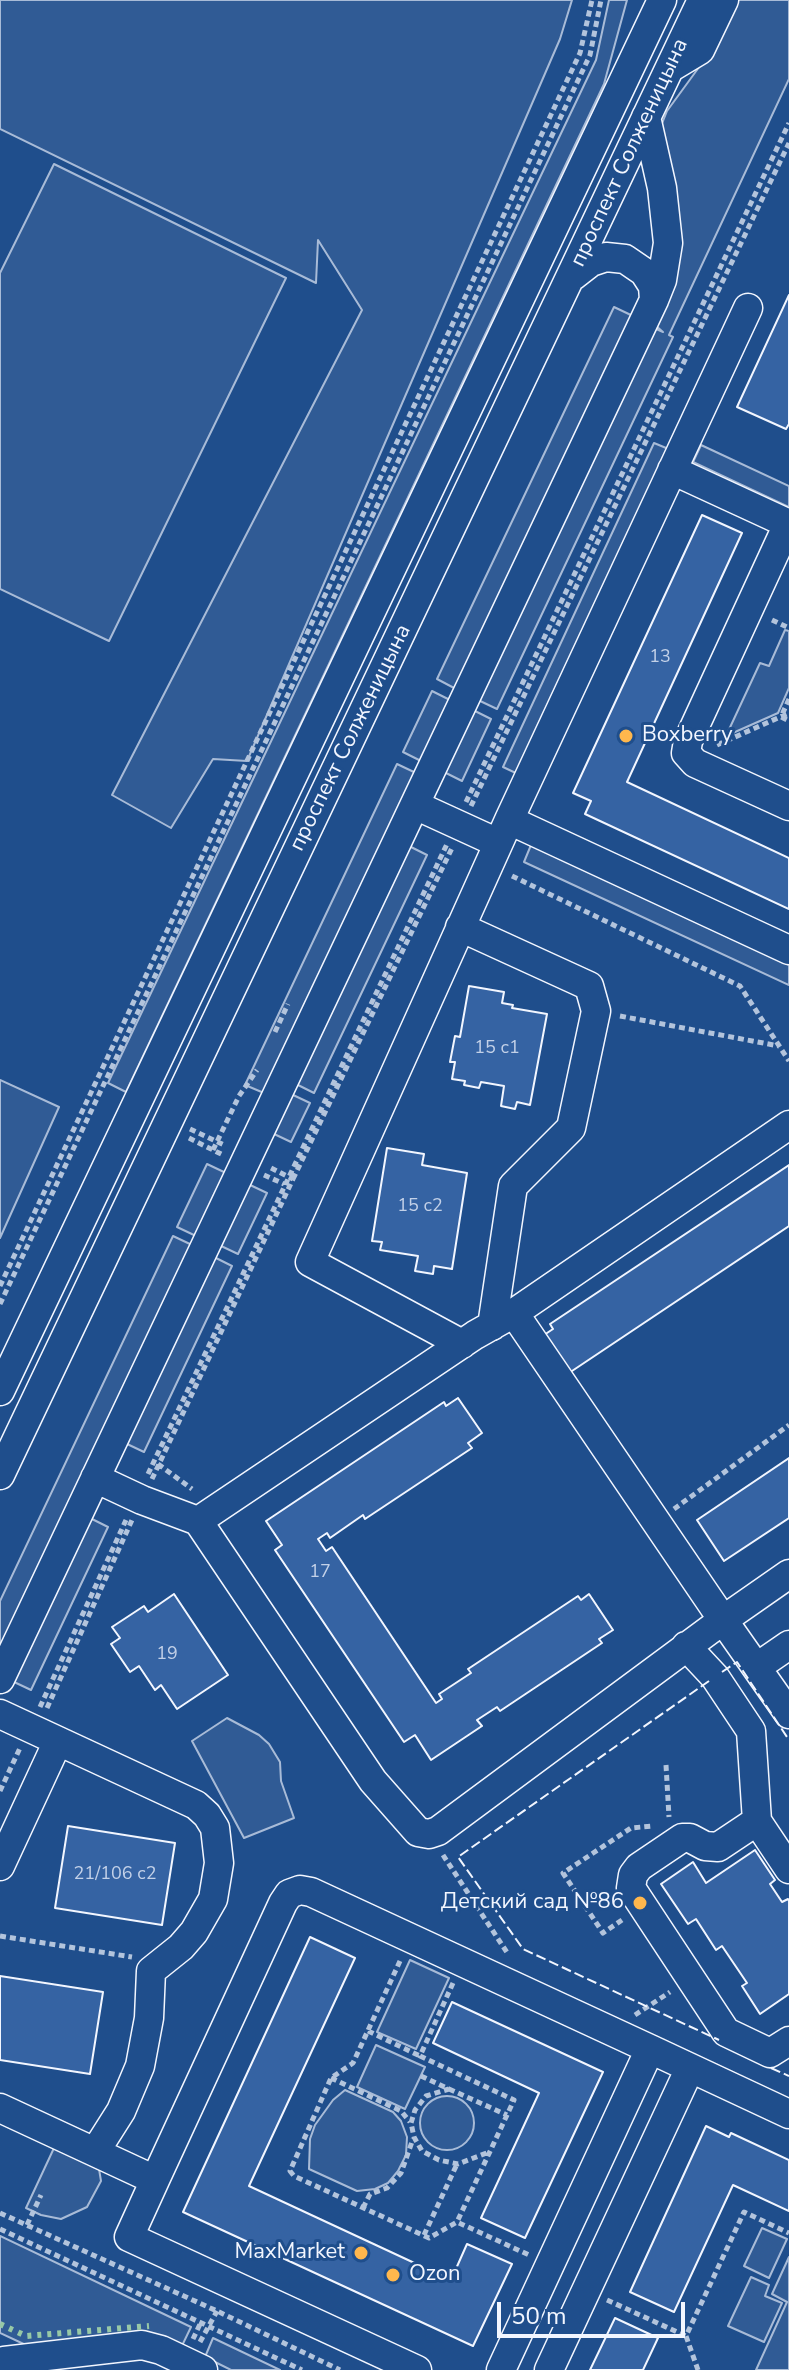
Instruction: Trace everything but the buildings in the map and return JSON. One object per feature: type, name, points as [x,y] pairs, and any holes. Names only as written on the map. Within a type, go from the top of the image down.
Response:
[{"type":"street","points":[[639,50],[634,18],[642,0]]},
{"type":"street","name":"проспект Солженицына","points":[[0,1391],[662,0]]},
{"type":"street","name":"проспект Солженицына","points":[[0,1475],[702,0]]},
{"type":"street","points":[[670,68],[700,50],[724,0]]},
{"type":"street","points":[[0,1679],[654,300],[662,280],[668,243],[662,188],[646,117]]},
{"type":"street","points":[[573,276],[591,262],[606,257],[625,259],[644,272],[653,286],[654,300]]},
{"type":"street","points":[[462,1344],[310,1262],[499,842],[748,308]]},
{"type":"street","points":[[672,470],[789,524],[688,741],[686,753],[695,763],[789,806]]},
{"type":"street","points":[[415,805],[454,835],[499,842],[789,950]]},
{"type":"street","points":[[460,927],[589,986],[596,1011],[571,1128],[513,1186],[503,1320],[657,1521],[789,1714]]},
{"type":"street","points":[[198,1521],[462,1344],[503,1320],[789,1125]]},
{"type":"street","points":[[95,1478],[198,1521],[373,1781],[418,1832],[429,1834],[438,1831],[686,1646],[789,1574]]},
{"type":"street","points":[[757,1667],[789,1645]]},
{"type":"street","points":[[686,1646],[715,1677],[751,1731],[757,1821],[789,1869]]},
{"type":"street","points":[[0,1714],[196,1805],[215,1828],[219,1863],[213,1899],[194,1932],[151,1971],[149,2018],[140,2066],[121,2111],[95,2152]]},
{"type":"street","points":[[0,1866],[58,1741]]},
{"type":"street","points":[[741,2092],[780,2047],[726,2032],[631,1888],[633,1875],[639,1867],[682,1838],[718,1847],[757,1821]]},
{"type":"street","points":[[417,2370],[129,2237],[289,1894],[300,1890],[311,1892],[789,2114]]},
{"type":"street","points":[[501,2370],[650,2049]]},
{"type":"street","points":[[549,2370],[690,2068]]},
{"type":"street","points":[[0,2108],[155,2180]]},
{"type":"street","points":[[10,2363],[142,2345],[161,2350],[203,2370]]},
{"type":"path","points":[[0,1286],[580,53],[592,0]]},
{"type":"path","points":[[0,1304],[590,55],[601,0]]},
{"type":"path","points":[[293,1179],[789,123]]},
{"type":"path","points":[[0,1791],[137,1497],[789,143]]},
{"type":"path","points":[[781,717],[789,699]]},
{"type":"path","points":[[690,756],[789,713]]},
{"type":"path","points":[[781,717],[789,721]]},
{"type":"path","points":[[454,835],[499,842],[740,986],[789,1061]]},
{"type":"path","points":[[269,1045],[288,1004]]},
{"type":"path","points":[[596,1011],[780,1047]]},
{"type":"path","points":[[213,1150],[239,1096],[263,1059]]},
{"type":"path","points":[[657,1521],[789,1425]]},
{"type":"path","points":[[666,1765],[669,1819],[682,1838]]},
{"type":"path","points":[[0,1936],[161,1962]]},
{"type":"path","points":[[368,2031],[514,2100],[457,2222],[429,2238],[294,2176],[290,2171],[331,2078],[353,2063],[411,1939]]},
{"type":"path","points":[[420,2056],[462,1963]]},
{"type":"path","points":[[421,2076],[507,2115]]},
{"type":"path","points":[[331,2078],[401,2111],[411,2123],[422,2151],[439,2160],[457,2164],[490,2152]]},
{"type":"path","points":[[411,2123],[415,2110],[426,2096],[449,2089]]},
{"type":"path","points":[[363,2208],[370,2194],[387,2188],[401,2173],[414,2137]]},
{"type":"path","points":[[424,2235],[457,2164]]},
{"type":"path","points":[[27,2225],[41,2195]]},
{"type":"path","points":[[698,2370],[686,2336],[744,2212],[789,2233]]},
{"type":"path","points":[[0,2213],[340,2370]]},
{"type":"path","points":[[457,2222],[550,2265]]},
{"type":"path","points":[[0,2229],[302,2370]]},
{"type":"path","points":[[586,2290],[686,2336]]},
{"type":"shaded area","points":[[0,0],[572,0],[560,39],[247,761],[213,759],[171,828],[112,795],[362,310],[318,240],[316,283],[0,129]]},
{"type":"shaded area","points":[[609,0],[627,0],[604,84],[126,1092],[108,1083],[596,60]]},
{"type":"shaded area","points":[[735,0],[789,0],[789,79],[669,335],[673,337],[497,709],[478,700],[654,328],[663,332],[655,325],[659,131],[667,111],[713,48]]},
{"type":"shaded area","points":[[54,164],[286,278],[109,641],[0,589],[0,273]]},
{"type":"shaded area","points":[[614,307],[633,316],[456,689],[437,679]]},
{"type":"shaded area","points":[[654,443],[671,450],[520,775],[503,767]]},
{"type":"shaded area","points":[[701,445],[789,486],[789,507],[693,462]]},
{"type":"shaded area","points":[[785,630],[789,631],[789,688],[778,713],[726,736],[760,663],[769,666]]},
{"type":"shaded area","points":[[432,691],[450,700],[421,761],[403,752]]},
{"type":"shaded area","points":[[473,710],[491,719],[462,781],[444,772]]},
{"type":"shaded area","points":[[397,764],[416,773],[264,1093],[245,1085]]},
{"type":"shaded area","points":[[531,845],[789,965],[789,985],[524,862]]},
{"type":"shaded area","points":[[409,846],[427,855],[314,1093],[296,1084]]},
{"type":"shaded area","points":[[0,1080],[59,1107],[0,1238]]},
{"type":"shaded area","points":[[291,1094],[310,1103],[291,1142],[272,1133]]},
{"type":"shaded area","points":[[207,1164],[226,1173],[196,1236],[177,1227]]},
{"type":"shaded area","points":[[248,1184],[267,1193],[238,1254],[219,1245]]},
{"type":"shaded area","points":[[173,1236],[192,1245],[0,1649],[0,1601]]},
{"type":"shaded area","points":[[214,1257],[232,1266],[144,1452],[125,1443]]},
{"type":"shaded area","points":[[90,1518],[108,1527],[31,1690],[12,1681]]},
{"type":"shaded area","points":[[227,1718],[269,1744],[280,1762],[281,1781],[294,1818],[244,1838],[192,1741]]},
{"type":"shaded area","points":[[410,1960],[449,1978],[416,2049],[377,2032]]},
{"type":"shaded area","points":[[376,2045],[425,2067],[405,2109],[357,2087]]},
{"type":"shaded area","points":[[345,2090],[393,2112],[401,2121],[407,2137],[406,2155],[398,2171],[388,2183],[375,2189],[357,2191],[309,2169],[310,2139],[315,2125],[333,2100]]},
{"type":"shaded area","points":[[447,2096],[466,2104],[474,2123],[466,2142],[447,2150],[428,2142],[420,2123],[428,2104]]},
{"type":"shaded area","points":[[54,2148],[99,2169],[101,2181],[87,2207],[61,2219],[26,2208]]},
{"type":"shaded area","points":[[762,2228],[787,2239],[769,2278],[744,2266]]},
{"type":"shaded area","points":[[0,2236],[191,2327],[179,2352],[28,2346],[0,2333]]},
{"type":"shaded area","points":[[789,2257],[789,2370],[756,2370],[787,2302],[772,2294]]},
{"type":"shaded area","points":[[751,2277],[769,2285],[765,2296],[782,2303],[764,2342],[728,2326]]},
{"type":"shaded area","points":[[213,2338],[280,2370],[231,2370],[205,2357]]},
{"type":"hedge","points":[[0,2324],[26,2336],[149,2326]]},
{"type":"fence","points":[[722,1672],[737,1662],[789,1740]]},
{"type":"fence","points":[[709,1681],[458,1857],[523,1949],[719,2040]]},
{"type":"fence","points":[[771,2068],[789,2076]]},
{"type":"place","name":"Boxberry","points":[[626,736]]},
{"type":"place","name":"Детский сад №86","points":[[640,1903]]},
{"type":"place","name":"MaxMarket","points":[[361,2253]]},
{"type":"place","name":"Ozon","points":[[393,2275]]}]
